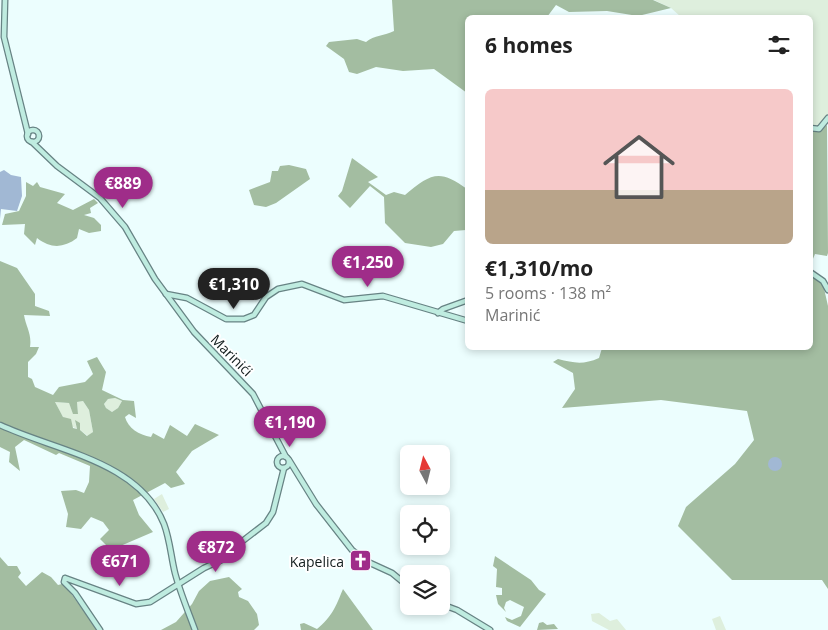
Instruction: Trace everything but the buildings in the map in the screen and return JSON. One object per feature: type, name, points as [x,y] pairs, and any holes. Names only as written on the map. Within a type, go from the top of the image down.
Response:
[{"type":"main road","points":[[4,0],[4,37],[28,139],[32,142],[38,139],[38,133],[33,130],[24,117]]},
{"type":"main road","points":[[813,128],[818,129],[828,118]]},
{"type":"main road","points":[[28,134],[33,130]]},
{"type":"main road","name":"Marinići","points":[[38,139],[46,154]]},
{"type":"main road","name":"Marinići","points":[[32,142],[57,166],[96,194],[109,208],[130,235],[166,294],[194,332],[253,394],[278,443],[340,537],[360,557],[392,573],[400,580]]},
{"type":"main road","points":[[813,275],[823,281],[828,290]]},
{"type":"main road","points":[[166,294],[187,298],[226,319],[244,319],[254,315],[267,296],[278,289],[296,284],[309,285],[344,300],[383,296],[465,319]]},
{"type":"main road","points":[[438,313],[465,301]]},
{"type":"main road","points":[[0,425],[108,467],[137,485],[155,506],[164,525],[180,591],[196,630]]},
{"type":"main road","name":"Marinići","points":[[278,443],[280,457],[277,461],[283,467],[298,475]]},
{"type":"main road","points":[[280,457],[288,458]]},
{"type":"main road","name":"Marinići","points":[[100,630],[64,579],[67,578],[79,582],[136,604],[147,604],[209,565],[230,556],[240,542],[266,523],[273,512],[283,467],[288,458]]},
{"type":"main road","points":[[176,576],[186,580]]},
{"type":"main road","points":[[171,588],[180,591]]},
{"type":"main road","points":[[450,607],[490,630]]},
{"type":"green space","points":[[392,0],[653,0],[671,8],[642,15],[632,15],[607,11],[569,12],[556,5],[548,15],[465,15],[465,92],[434,69],[403,71],[376,67],[357,74],[349,72],[344,59],[326,46],[329,42],[357,39],[366,42],[372,38],[394,31]]},
{"type":"green space","points":[[654,0],[828,0],[828,114],[816,127],[813,126],[813,15],[679,15],[671,8]]},
{"type":"green space","points":[[827,125],[828,253],[827,256],[815,254],[813,259],[813,130],[822,129]]},
{"type":"green space","points":[[352,158],[378,177],[368,182],[386,195],[394,192],[405,195],[421,182],[435,176],[449,178],[465,188],[465,230],[454,231],[443,244],[431,247],[405,243],[385,223],[384,197],[370,186],[350,208],[338,196],[342,191]]},
{"type":"green space","points":[[289,165],[306,169],[310,179],[276,203],[266,207],[254,205],[249,190],[270,182],[272,171],[278,171],[280,166]]},
{"type":"green space","points":[[26,182],[33,186],[37,182],[40,187],[65,194],[57,203],[73,210],[94,199],[98,203],[90,208],[91,213],[84,215],[94,218],[101,225],[101,231],[89,233],[79,229],[77,238],[67,244],[57,246],[47,244],[37,238],[35,245],[24,234],[25,224],[2,225],[5,214],[19,211],[26,196]]},
{"type":"green space","points":[[0,261],[17,268],[35,294],[35,306],[49,311],[50,316],[24,315],[30,334],[30,347],[39,347],[36,354],[28,362],[28,377],[32,379],[35,387],[53,395],[59,387],[85,382],[93,374],[87,361],[97,357],[106,372],[102,390],[123,400],[134,401],[136,418],[129,414],[125,417],[126,421],[142,435],[151,437],[153,433],[164,439],[170,425],[187,436],[195,424],[219,435],[192,451],[176,472],[185,484],[171,488],[165,483],[133,500],[139,515],[153,532],[118,547],[116,560],[112,566],[104,559],[108,547],[100,539],[109,530],[103,522],[91,517],[81,529],[66,527],[68,514],[61,491],[76,490],[84,493],[89,482],[90,466],[59,453],[56,455],[24,440],[15,447],[20,471],[9,462],[10,452],[0,447]],"holes":[[[115,398],[122,401],[118,408],[112,412],[104,404],[108,399]],[[83,401],[89,410],[93,432],[87,436],[80,430],[80,423],[75,420],[77,429],[73,428],[71,419],[63,417],[55,402],[69,403],[73,414],[78,414],[77,402]]]},
{"type":"green space","points":[[813,278],[823,284],[828,306],[828,589],[822,580],[732,580],[678,526],[686,507],[735,464],[754,440],[747,411],[661,400],[562,408],[575,389],[573,373],[553,362],[558,359],[578,363],[599,358],[601,350],[813,350]]},
{"type":"green space","points":[[115,398],[122,401],[118,408],[112,412],[104,404],[108,399]]},
{"type":"green space","points":[[83,401],[89,410],[93,432],[88,436],[80,430],[75,421],[77,429],[67,421],[55,402],[69,403],[73,413],[78,414],[77,402]]},
{"type":"green space","points":[[162,494],[169,509],[163,512],[154,499]]},
{"type":"green space","points":[[495,556],[531,580],[539,590],[546,594],[520,627],[507,621],[505,617],[512,620],[521,616],[524,607],[510,600],[506,602],[504,608],[506,612],[498,604],[496,595],[502,595],[502,588],[496,587],[497,569],[493,566]]},
{"type":"green space","points":[[0,557],[8,566],[17,566],[21,573],[18,577],[26,586],[42,572],[51,577],[58,585],[62,584],[70,592],[97,630],[0,630]]},
{"type":"green space","points":[[229,577],[242,589],[238,592],[239,597],[248,601],[257,614],[259,625],[254,630],[161,630],[176,622],[192,604],[199,591],[210,581]]},
{"type":"green space","points":[[343,589],[373,630],[301,630],[300,624],[304,623],[317,629],[322,625],[333,611]]},
{"type":"green space","points":[[599,613],[610,621],[617,619],[626,630],[609,630],[592,621],[591,614]]},
{"type":"green space","points":[[720,616],[726,630],[716,630],[712,619]]},
{"type":"green space","points":[[543,622],[547,625],[554,624],[558,629],[537,630],[539,623]]},
{"type":"water","points":[[4,170],[11,175],[21,177],[22,196],[17,211],[1,209],[0,219],[0,172]]},
{"type":"water","points":[[775,457],[780,459],[782,464],[780,469],[775,471],[770,469],[768,464],[770,459]]},
{"type":"place","name":"Kapelica","points":[[360,561]]}]
